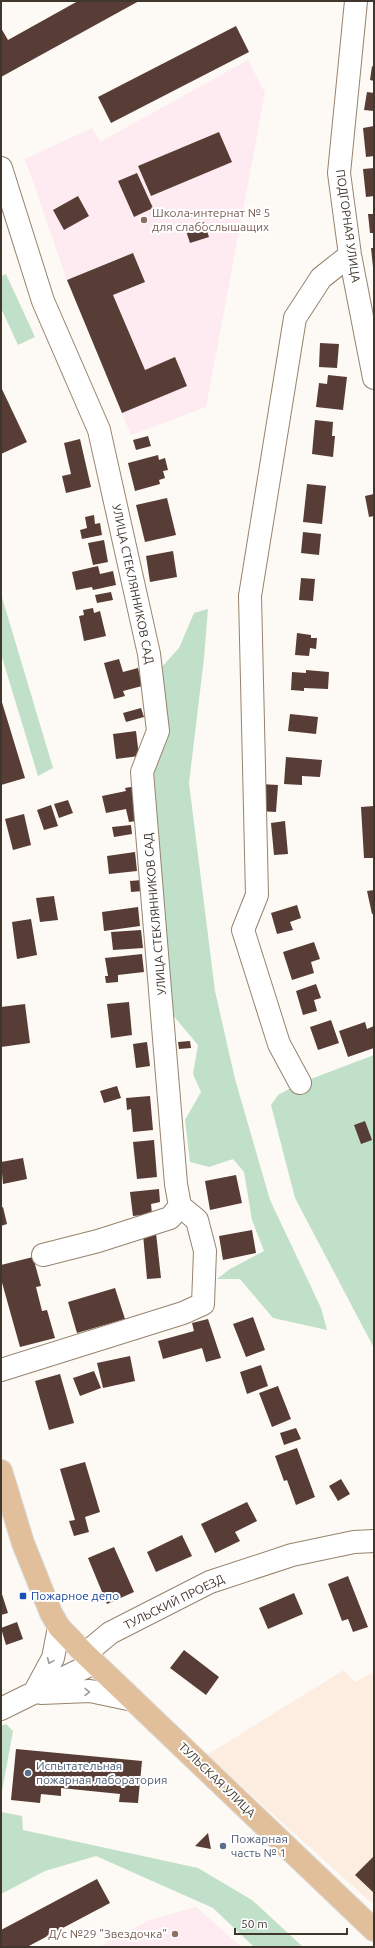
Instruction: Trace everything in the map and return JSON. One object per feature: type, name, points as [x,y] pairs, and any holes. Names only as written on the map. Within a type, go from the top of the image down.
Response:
[{"type":"main road","name":"ТУЛЬСКАЯ УЛИЦА","points":[[1,1471],[23,1543],[51,1612],[59,1627],[90,1659],[374,1930]]},
{"type":"street","name":"ПОДГОРНАЯ УЛИЦА","points":[[356,1],[339,173],[350,256],[374,378]]},
{"type":"street","name":"УЛИЦА СТЕКЛЯННИКОВ САД","points":[[1,168],[42,301],[99,430],[149,654],[158,731],[142,772],[176,1184],[180,1206]]},
{"type":"street","points":[[300,1083],[279,1044],[243,930],[257,894],[250,596],[295,318],[321,278],[350,256]]},
{"type":"street","points":[[1,1370],[183,1313],[203,1304],[206,1251],[197,1220],[180,1206],[170,1218],[98,1241],[43,1255]]},
{"type":"street","name":"ТУЛЬСКИЙ ПРОЕЗД","points":[[1,1709],[34,1693],[90,1659],[110,1633],[210,1582],[292,1555],[354,1542],[374,1541]]},
{"type":"street","points":[[34,1693],[53,1658],[59,1627]]},
{"type":"street","points":[[34,1693],[90,1691],[133,1700]]},
{"type":"shaded area","name":"Школа-интернат № 5 для слабослышащих","points":[[248,60],[265,93],[206,407],[131,435],[67,280],[25,159],[92,128],[100,142]]},
{"type":"shaded area","points":[[344,1670],[355,1682],[374,1672],[374,1905],[207,1755]]},
{"type":"shaded area","name":"Д/с №29 \"Звездочка\"","points":[[196,1907],[241,1947],[99,1947],[150,1920]]},
{"type":"green space","points":[[6,274],[35,337],[18,345],[1,308],[1,276]]},
{"type":"green space","points":[[1,594],[53,768],[38,776],[1,654]]},
{"type":"green space","points":[[208,609],[204,658],[189,783],[215,991],[235,1079],[270,1200],[321,1308],[327,1330],[273,1318],[240,1279],[217,1279],[230,1269],[264,1251],[252,1220],[244,1172],[233,1159],[209,1167],[190,1162],[185,1120],[201,1092],[193,1074],[198,1045],[172,1014],[156,836],[154,769],[167,712],[159,670],[179,648],[194,613]]},
{"type":"green space","points":[[374,1055],[374,1348],[295,1198],[271,1105],[278,1095],[300,1083]]},
{"type":"green space","points":[[6,1724],[13,1731],[1,1797],[1,1726]]},
{"type":"green space","points":[[1,1812],[22,1816],[23,1830],[198,1868],[252,1900],[303,1947],[254,1947],[213,1908],[96,1856],[45,1871],[1,1894]]},
{"type":"building","points":[[78,1],[139,1],[1,77],[1,28],[8,40]]},
{"type":"building","points":[[236,26],[249,52],[111,123],[98,97]]},
{"type":"building","points":[[372,66],[374,67],[374,81],[370,80]]},
{"type":"building","points":[[367,92],[374,93],[374,111],[364,110]]},
{"type":"building","points":[[374,126],[374,156],[366,157],[363,128]]},
{"type":"building","points":[[219,132],[232,162],[151,196],[138,166]]},
{"type":"building","points":[[374,168],[374,196],[366,197],[363,169]]},
{"type":"building","points":[[137,173],[153,208],[134,217],[118,181]]},
{"type":"building","points":[[78,196],[89,216],[64,230],[53,210]]},
{"type":"building","points":[[368,214],[374,214],[374,233],[370,233]]},
{"type":"building","points":[[204,222],[209,237],[190,243],[185,228]]},
{"type":"building","points":[[371,248],[374,248],[373,267]]},
{"type":"building","points":[[133,253],[145,282],[113,295],[145,370],[175,357],[187,386],[122,413],[67,280]]},
{"type":"building","points":[[320,343],[339,344],[337,368],[319,367]]},
{"type":"building","points":[[328,375],[347,377],[343,410],[316,407],[319,383],[327,384]]},
{"type":"building","points":[[1,387],[27,442],[1,454]]},
{"type":"building","points":[[315,420],[333,422],[332,436],[335,436],[333,457],[312,454]]},
{"type":"building","points":[[148,436],[151,446],[136,450],[133,440]]},
{"type":"building","points":[[80,439],[91,487],[66,493],[62,476],[71,474],[64,443]]},
{"type":"building","points":[[158,455],[159,460],[165,458],[168,470],[163,471],[165,478],[159,480],[160,484],[135,491],[128,463]]},
{"type":"building","points":[[307,484],[326,486],[322,524],[303,522]]},
{"type":"building","points":[[374,494],[374,516],[369,517],[365,496]]},
{"type":"building","points":[[167,498],[176,535],[145,542],[136,505]]},
{"type":"building","points":[[94,515],[95,524],[100,523],[102,535],[82,539],[80,530],[87,528],[85,517]]},
{"type":"building","points":[[303,532],[321,534],[319,555],[301,553]]},
{"type":"building","points":[[104,540],[108,562],[93,565],[88,543]]},
{"type":"building","points":[[173,551],[177,577],[150,582],[146,556]]},
{"type":"building","points":[[98,566],[100,574],[113,571],[116,585],[93,590],[92,587],[76,590],[72,572]]},
{"type":"building","points":[[301,578],[315,579],[313,601],[299,600]]},
{"type":"building","points":[[111,592],[113,600],[97,603],[95,595]]},
{"type":"building","points":[[93,608],[94,613],[100,611],[106,636],[84,641],[79,616],[84,615],[83,610]]},
{"type":"building","points":[[297,633],[311,635],[311,638],[317,638],[316,649],[310,648],[309,656],[295,655]]},
{"type":"building","points":[[119,659],[123,672],[138,668],[142,686],[123,691],[125,696],[114,699],[104,663]]},
{"type":"building","points":[[306,670],[329,672],[328,689],[304,688],[304,691],[291,690],[292,672],[306,673]]},
{"type":"building","points":[[1,699],[25,778],[1,785]]},
{"type":"building","points":[[141,708],[144,717],[126,722],[123,713]]},
{"type":"building","points":[[290,714],[318,717],[316,734],[288,731]]},
{"type":"building","points":[[136,731],[139,756],[116,759],[113,734]]},
{"type":"building","points":[[286,757],[322,760],[320,777],[302,776],[302,785],[284,784]]},
{"type":"building","points":[[260,784],[278,785],[276,812],[259,811]]},
{"type":"building","points":[[137,786],[143,820],[129,822],[126,809],[106,813],[102,796],[126,791],[125,788]]},
{"type":"building","points":[[68,800],[73,813],[59,818],[54,804]]},
{"type":"building","points":[[51,805],[58,826],[44,830],[37,810]]},
{"type":"building","points":[[374,806],[374,858],[364,858],[361,807]]},
{"type":"building","points":[[24,814],[31,845],[13,850],[5,819]]},
{"type":"building","points":[[285,821],[288,854],[274,855],[271,823]]},
{"type":"building","points":[[131,825],[132,834],[114,837],[112,827]]},
{"type":"building","points":[[135,852],[137,871],[109,874],[107,856]]},
{"type":"building","points":[[142,880],[143,891],[131,892],[130,881]]},
{"type":"building","points":[[374,890],[374,914],[372,914],[367,891]]},
{"type":"building","points":[[54,896],[58,920],[40,922],[36,898]]},
{"type":"building","points":[[297,905],[301,918],[290,922],[293,930],[277,934],[271,913]]},
{"type":"building","points":[[138,907],[140,926],[104,931],[102,912]]},
{"type":"building","points":[[31,919],[37,955],[17,959],[12,922]]},
{"type":"building","points":[[141,930],[143,948],[113,950],[111,932]]},
{"type":"building","points":[[314,942],[320,959],[311,962],[314,973],[292,980],[283,952]]},
{"type":"building","points":[[142,954],[144,972],[118,975],[118,982],[106,983],[105,976],[108,976],[105,958]]},
{"type":"building","points":[[316,984],[321,998],[314,1000],[317,1011],[303,1015],[296,991]]},
{"type":"building","points":[[129,1002],[132,1035],[111,1038],[107,1004]]},
{"type":"building","points":[[25,1004],[30,1043],[1,1047],[1,1007]]},
{"type":"building","points":[[331,1020],[339,1043],[318,1050],[310,1027]]},
{"type":"building","points":[[365,1022],[367,1029],[374,1026],[374,1048],[348,1057],[339,1031]]},
{"type":"building","points":[[190,1041],[191,1048],[179,1049],[178,1042]]},
{"type":"building","points":[[147,1042],[150,1066],[136,1068],[133,1044]]},
{"type":"building","points":[[117,1086],[121,1098],[104,1103],[100,1091]]},
{"type":"building","points":[[150,1096],[153,1130],[133,1132],[131,1109],[127,1110],[126,1098]]},
{"type":"building","points":[[365,1121],[372,1140],[361,1144],[354,1125]]},
{"type":"building","points":[[154,1140],[157,1177],[137,1179],[133,1142]]},
{"type":"building","points":[[23,1158],[27,1179],[3,1184],[1,1162]]},
{"type":"building","points":[[236,1175],[242,1203],[210,1210],[205,1181]]},
{"type":"building","points":[[159,1189],[160,1202],[151,1204],[152,1214],[133,1216],[130,1192]]},
{"type":"building","points":[[3,1207],[7,1224],[1,1226],[1,1208]]},
{"type":"building","points":[[252,1230],[256,1253],[223,1260],[219,1236]]},
{"type":"building","points":[[156,1233],[161,1278],[147,1279],[143,1234]]},
{"type":"building","points":[[33,1257],[41,1286],[36,1287],[42,1311],[47,1310],[55,1338],[20,1347],[1,1279],[1,1265]]},
{"type":"building","points":[[115,1288],[125,1319],[77,1333],[68,1302]]},
{"type":"building","points":[[253,1317],[265,1350],[246,1357],[233,1324]]},
{"type":"building","points":[[208,1319],[221,1358],[206,1362],[202,1348],[163,1359],[158,1341],[194,1331],[192,1323]]},
{"type":"building","points":[[130,1356],[135,1381],[103,1388],[97,1363]]},
{"type":"building","points":[[261,1365],[268,1386],[247,1394],[240,1372]]},
{"type":"building","points":[[94,1371],[101,1388],[80,1396],[73,1378]]},
{"type":"building","points":[[60,1374],[74,1423],[49,1430],[35,1381]]},
{"type":"building","points":[[278,1386],[291,1419],[272,1427],[259,1393]]},
{"type":"building","points":[[296,1428],[301,1439],[284,1445],[280,1433]]},
{"type":"building","points":[[297,1448],[315,1497],[296,1505],[287,1480],[284,1481],[275,1456]]},
{"type":"building","points":[[85,1462],[100,1512],[85,1517],[89,1532],[74,1536],[69,1521],[75,1520],[60,1469]]},
{"type":"building","points":[[341,1479],[350,1494],[338,1501],[329,1486]]},
{"type":"building","points":[[247,1502],[257,1521],[235,1532],[240,1541],[215,1553],[201,1524]]},
{"type":"building","points":[[182,1535],[192,1556],[156,1572],[147,1552]]},
{"type":"building","points":[[114,1547],[134,1592],[107,1604],[88,1558]]},
{"type":"building","points":[[348,1576],[368,1627],[353,1632],[348,1619],[342,1621],[328,1584]]},
{"type":"building","points":[[1,1591],[8,1613],[1,1615]]},
{"type":"building","points":[[294,1593],[303,1614],[268,1629],[259,1608]]},
{"type":"building","points":[[17,1622],[23,1639],[6,1645],[1,1628]]},
{"type":"building","points":[[184,1650],[219,1677],[206,1695],[170,1668]]},
{"type":"building","points":[[16,1749],[142,1761],[138,1803],[119,1802],[120,1794],[61,1788],[61,1796],[41,1794],[40,1803],[11,1800]]},
{"type":"building","points":[[208,1833],[211,1849],[195,1846]]},
{"type":"building","points":[[374,1856],[374,1893],[355,1875]]},
{"type":"building","points":[[97,1879],[110,1903],[27,1947],[1,1947],[1,1930]]},
{"type":"place","name":"Школа-интернат № 5 для слабослышащих","points":[[144,220]]},
{"type":"place","name":"Пожарное депо","points":[[23,1596]]},
{"type":"place","name":"Испытательная пожарная лаборатория","points":[[28,1773]]},
{"type":"place","name":"Пожарная часть № 1","points":[[223,1846]]},
{"type":"place","name":"Д/с №29 \"Звездочка\"","points":[[175,1934]]}]
